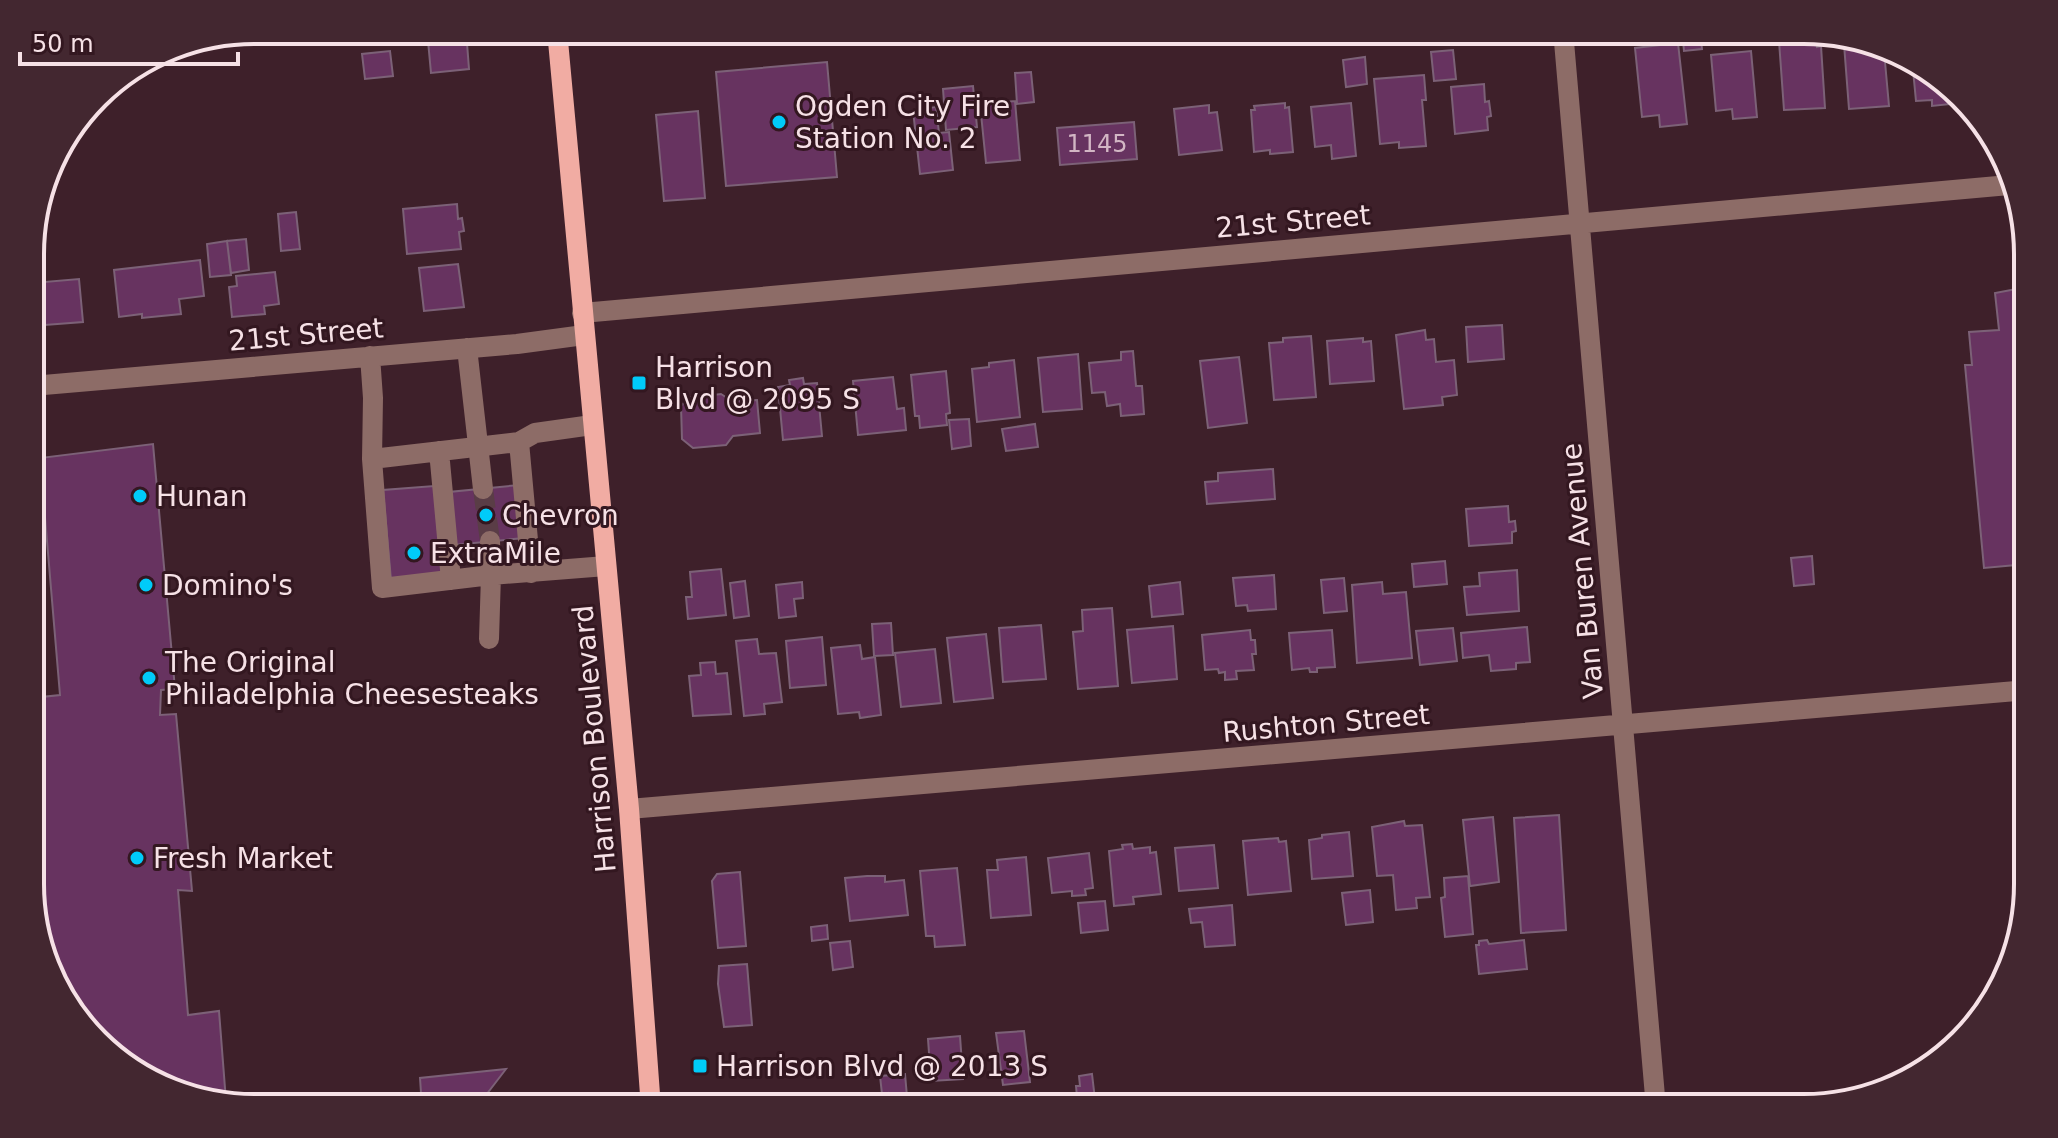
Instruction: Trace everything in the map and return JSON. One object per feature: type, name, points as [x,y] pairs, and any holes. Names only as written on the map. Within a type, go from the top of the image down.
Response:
[{"type":"main road","name":"Harrison Boulevard","points":[[558,44],[629,809],[650,1094]]},
{"type":"street","name":"Van Buren Avenue","points":[[1564,44],[1655,1094]]},
{"type":"street","name":"21st Street","points":[[582,313],[2003,186]]},
{"type":"street","name":"21st Street","points":[[44,385],[584,335]]},
{"type":"street","points":[[467,348],[483,489]]},
{"type":"street","points":[[370,356],[372,459],[382,588],[606,566]]},
{"type":"street","points":[[372,459],[519,442],[535,433],[592,425]]},
{"type":"street","points":[[519,442],[531,573]]},
{"type":"street","points":[[439,451],[451,580]]},
{"type":"street","points":[[489,639],[490,541]]},
{"type":"street","name":"Rushton Street","points":[[629,809],[2014,691]]},
{"type":"building","points":[[428,44],[467,44],[469,69],[431,73]]},
{"type":"building","points":[[1678,44],[1687,124],[1660,127],[1659,115],[1642,117],[1635,48]]},
{"type":"building","points":[[1683,44],[1701,44],[1702,49],[1684,51]]},
{"type":"building","points":[[1779,44],[1821,46],[1825,108],[1784,110]]},
{"type":"building","points":[[1844,48],[1885,60],[1889,106],[1849,109]]},
{"type":"building","points":[[1453,50],[1456,79],[1434,81],[1431,52]]},
{"type":"building","points":[[390,51],[393,76],[365,79],[362,54]]},
{"type":"building","points":[[1751,51],[1757,117],[1733,119],[1732,109],[1716,111],[1711,55]]},
{"type":"building","points":[[1365,57],[1367,84],[1346,87],[1343,60]]},
{"type":"building","points":[[827,62],[837,177],[726,186],[716,72]]},
{"type":"building","points":[[1031,72],[1034,102],[1017,104],[1015,73]]},
{"type":"building","points":[[1424,75],[1426,100],[1422,100],[1426,146],[1399,148],[1399,142],[1380,144],[1374,79]]},
{"type":"building","points":[[1914,75],[1950,104],[1932,106],[1932,100],[1916,101]]},
{"type":"building","points":[[1484,84],[1485,102],[1489,101],[1491,116],[1487,117],[1488,130],[1455,134],[1451,87]]},
{"type":"building","points":[[973,86],[977,127],[946,130],[943,89]]},
{"type":"building","points":[[1015,101],[1020,160],[986,163],[980,104]]},
{"type":"building","points":[[1285,103],[1285,108],[1289,107],[1293,152],[1254,152],[1251,110],[1255,110],[1254,106]]},
{"type":"building","points":[[1351,103],[1356,156],[1332,159],[1331,145],[1315,147],[1311,107]]},
{"type":"building","points":[[1209,105],[1209,113],[1217,112],[1222,150],[1179,155],[1174,109]]},
{"type":"building","points":[[936,107],[939,133],[949,132],[953,170],[920,174],[913,110]]},
{"type":"building","points":[[698,111],[705,198],[664,201],[656,115]]},
{"type":"building","points":[[1134,122],[1137,159],[1060,165],[1057,128]]},
{"type":"building","points":[[457,204],[458,219],[462,218],[464,231],[459,232],[461,249],[407,254],[403,209]]},
{"type":"building","points":[[296,212],[300,249],[281,251],[278,214]]},
{"type":"building","points":[[246,239],[249,270],[231,273],[227,241]]},
{"type":"building","points":[[227,241],[231,275],[210,277],[207,244]]},
{"type":"building","points":[[200,260],[204,296],[179,299],[181,314],[119,317],[114,270]]},
{"type":"building","points":[[458,264],[464,307],[424,311],[419,268]]},
{"type":"building","points":[[44,272],[45,282],[79,279],[83,322],[44,325]]},
{"type":"building","points":[[275,272],[279,304],[264,306],[265,314],[232,317],[229,287],[237,286],[236,276]]},
{"type":"building","points":[[2014,289],[2014,565],[1984,568],[1965,365],[1972,365],[1969,332],[1999,330],[1995,293]]},
{"type":"building","points":[[1502,325],[1504,359],[1468,362],[1466,327]]},
{"type":"building","points":[[1425,330],[1426,340],[1434,339],[1436,362],[1454,360],[1457,395],[1442,397],[1443,405],[1404,409],[1396,335]]},
{"type":"building","points":[[1311,336],[1316,397],[1274,400],[1269,343],[1283,342],[1283,338]]},
{"type":"building","points":[[1363,338],[1363,342],[1371,341],[1374,381],[1330,384],[1327,341]]},
{"type":"building","points":[[1133,351],[1136,386],[1142,386],[1144,414],[1121,416],[1120,404],[1107,406],[1105,392],[1092,393],[1089,363],[1121,360],[1121,352]]},
{"type":"building","points":[[1078,354],[1082,409],[1043,412],[1038,358]]},
{"type":"building","points":[[1239,357],[1247,423],[1208,428],[1200,361]]},
{"type":"building","points":[[1014,360],[1020,417],[977,422],[972,369]]},
{"type":"building","points":[[946,371],[950,413],[946,414],[947,425],[920,428],[919,416],[915,416],[911,375]]},
{"type":"building","points":[[893,377],[897,409],[904,408],[906,430],[858,435],[853,381]]},
{"type":"building","points":[[803,378],[804,384],[817,383],[822,436],[783,440],[778,387],[790,385],[789,380]]},
{"type":"building","points":[[721,394],[732,401],[757,400],[760,433],[733,436],[726,445],[693,448],[682,439],[681,406],[688,398]]},
{"type":"building","points":[[969,419],[971,446],[952,449],[949,420]]},
{"type":"building","points":[[1035,424],[1038,447],[1006,451],[1002,429]]},
{"type":"building","points":[[153,444],[175,689],[161,690],[160,715],[176,714],[192,891],[178,890],[188,1015],[219,1011],[225,1092],[174,1078],[126,1051],[79,1001],[51,938],[44,884],[44,697],[60,695],[44,505],[44,458]]},
{"type":"building","points":[[1273,469],[1275,499],[1207,504],[1205,482],[1218,481],[1218,473]]},
{"type":"building","name":"Chevron","points":[[519,485],[524,538],[454,545],[449,492]]},
{"type":"building","name":"ExtraMile","points":[[434,486],[442,576],[391,580],[383,490]]},
{"type":"building","points":[[1508,506],[1509,522],[1515,521],[1512,543],[1469,546],[1466,509]]},
{"type":"building","points":[[1812,556],[1814,584],[1794,586],[1791,558]]},
{"type":"building","points":[[1445,561],[1447,584],[1414,587],[1412,564]]},
{"type":"building","points":[[721,569],[726,615],[688,619],[686,597],[692,597],[690,572]]},
{"type":"building","points":[[1517,570],[1519,611],[1467,615],[1464,587],[1480,586],[1479,573]]},
{"type":"building","points":[[1274,575],[1276,609],[1248,611],[1247,605],[1236,606],[1233,578]]},
{"type":"building","points":[[1344,578],[1347,611],[1324,613],[1321,580]]},
{"type":"building","points":[[745,581],[749,616],[734,618],[730,583]]},
{"type":"building","points":[[802,582],[803,598],[794,599],[796,616],[779,618],[776,585]]},
{"type":"building","points":[[1180,582],[1183,614],[1152,617],[1149,586]]},
{"type":"building","points":[[1382,582],[1383,594],[1406,592],[1412,658],[1357,663],[1352,585]]},
{"type":"building","points":[[1112,608],[1118,686],[1078,689],[1073,632],[1083,631],[1082,610]]},
{"type":"building","points":[[891,623],[893,655],[874,656],[872,624]]},
{"type":"building","points":[[1041,625],[1046,679],[1003,682],[999,628]]},
{"type":"building","points":[[1173,626],[1177,679],[1132,683],[1127,630]]},
{"type":"building","points":[[1527,627],[1530,662],[1516,663],[1516,669],[1491,671],[1489,655],[1463,658],[1461,633]]},
{"type":"building","points":[[1453,628],[1457,661],[1420,665],[1416,631]]},
{"type":"building","points":[[1250,630],[1251,640],[1255,640],[1256,654],[1252,654],[1254,670],[1236,671],[1237,679],[1225,680],[1225,672],[1205,670],[1202,635]]},
{"type":"building","points":[[1332,630],[1335,667],[1317,668],[1317,672],[1310,672],[1309,668],[1292,670],[1289,633]]},
{"type":"building","points":[[986,634],[993,698],[954,702],[947,638]]},
{"type":"building","points":[[822,637],[826,685],[790,688],[786,641]]},
{"type":"building","points":[[757,639],[759,654],[776,653],[782,702],[764,704],[765,714],[744,716],[736,641]]},
{"type":"building","points":[[860,645],[862,659],[875,657],[881,715],[860,718],[859,712],[838,714],[831,648]]},
{"type":"building","points":[[935,649],[941,703],[901,707],[895,653]]},
{"type":"building","points":[[715,662],[716,674],[727,673],[731,714],[693,716],[689,676],[701,675],[700,663]]},
{"type":"building","points":[[1559,815],[1566,930],[1521,933],[1514,818]]},
{"type":"building","points":[[1493,817],[1499,882],[1470,886],[1463,820]]},
{"type":"building","points":[[1404,821],[1405,826],[1422,825],[1430,897],[1416,898],[1417,908],[1396,910],[1393,875],[1377,876],[1372,827]]},
{"type":"building","points":[[1349,832],[1353,876],[1312,879],[1309,840]]},
{"type":"building","points":[[1278,838],[1279,842],[1286,841],[1291,891],[1248,895],[1243,841]]},
{"type":"building","points":[[1132,844],[1133,849],[1150,847],[1150,853],[1156,852],[1161,894],[1133,897],[1134,904],[1114,906],[1109,851]]},
{"type":"building","points":[[1214,845],[1218,888],[1179,891],[1175,848]]},
{"type":"building","points":[[1089,853],[1093,888],[1085,889],[1086,895],[1072,896],[1072,891],[1052,893],[1048,858]]},
{"type":"building","points":[[1026,857],[1031,915],[991,918],[987,870],[998,870],[997,860]]},
{"type":"building","points":[[957,868],[965,945],[935,947],[934,936],[926,936],[920,871]]},
{"type":"building","points":[[740,872],[746,946],[718,948],[712,881],[717,874]]},
{"type":"building","points":[[885,876],[885,882],[904,880],[908,915],[850,921],[845,878]]},
{"type":"building","points":[[1468,876],[1473,934],[1445,937],[1441,898],[1445,897],[1444,878]]},
{"type":"building","points":[[1370,890],[1373,922],[1346,925],[1342,893]]},
{"type":"building","points":[[1105,901],[1108,930],[1081,933],[1078,903]]},
{"type":"building","points":[[1232,905],[1235,945],[1205,947],[1202,922],[1191,923],[1189,909]]},
{"type":"building","points":[[827,925],[828,939],[812,941],[811,927]]},
{"type":"building","points":[[1487,940],[1489,944],[1524,940],[1527,969],[1479,974],[1476,945],[1479,941]]},
{"type":"building","points":[[850,941],[853,967],[833,970],[830,943]]},
{"type":"building","points":[[747,964],[752,1025],[724,1027],[718,984],[719,966]]},
{"type":"building","points":[[1024,1031],[1030,1082],[1003,1085],[996,1033]]},
{"type":"building","points":[[960,1036],[963,1079],[931,1081],[928,1039]]},
{"type":"building","points":[[506,1069],[487,1094],[421,1094],[420,1078]]},
{"type":"building","points":[[905,1074],[907,1094],[882,1094],[880,1076]]},
{"type":"building","points":[[1092,1074],[1094,1094],[1077,1094],[1079,1076]]},
{"type":"tunnel","points":[[483,489],[490,541]]},
{"type":"place","name":"Ogden City Fire Station No. 2","points":[[779,122]]},
{"type":"place","name":"Harrison Blvd @ 2095 S","points":[[639,383]]},
{"type":"place","name":"Hunan","points":[[140,496]]},
{"type":"place","name":"Chevron","points":[[486,515]]},
{"type":"place","name":"ExtraMile","points":[[414,553]]},
{"type":"place","name":"Domino's","points":[[146,585]]},
{"type":"place","name":"The Original Philadelphia Cheesesteaks","points":[[149,678]]},
{"type":"place","name":"Fresh Market","points":[[137,858]]},
{"type":"place","name":"Harrison Blvd @ 2013 S","points":[[700,1066]]}]
